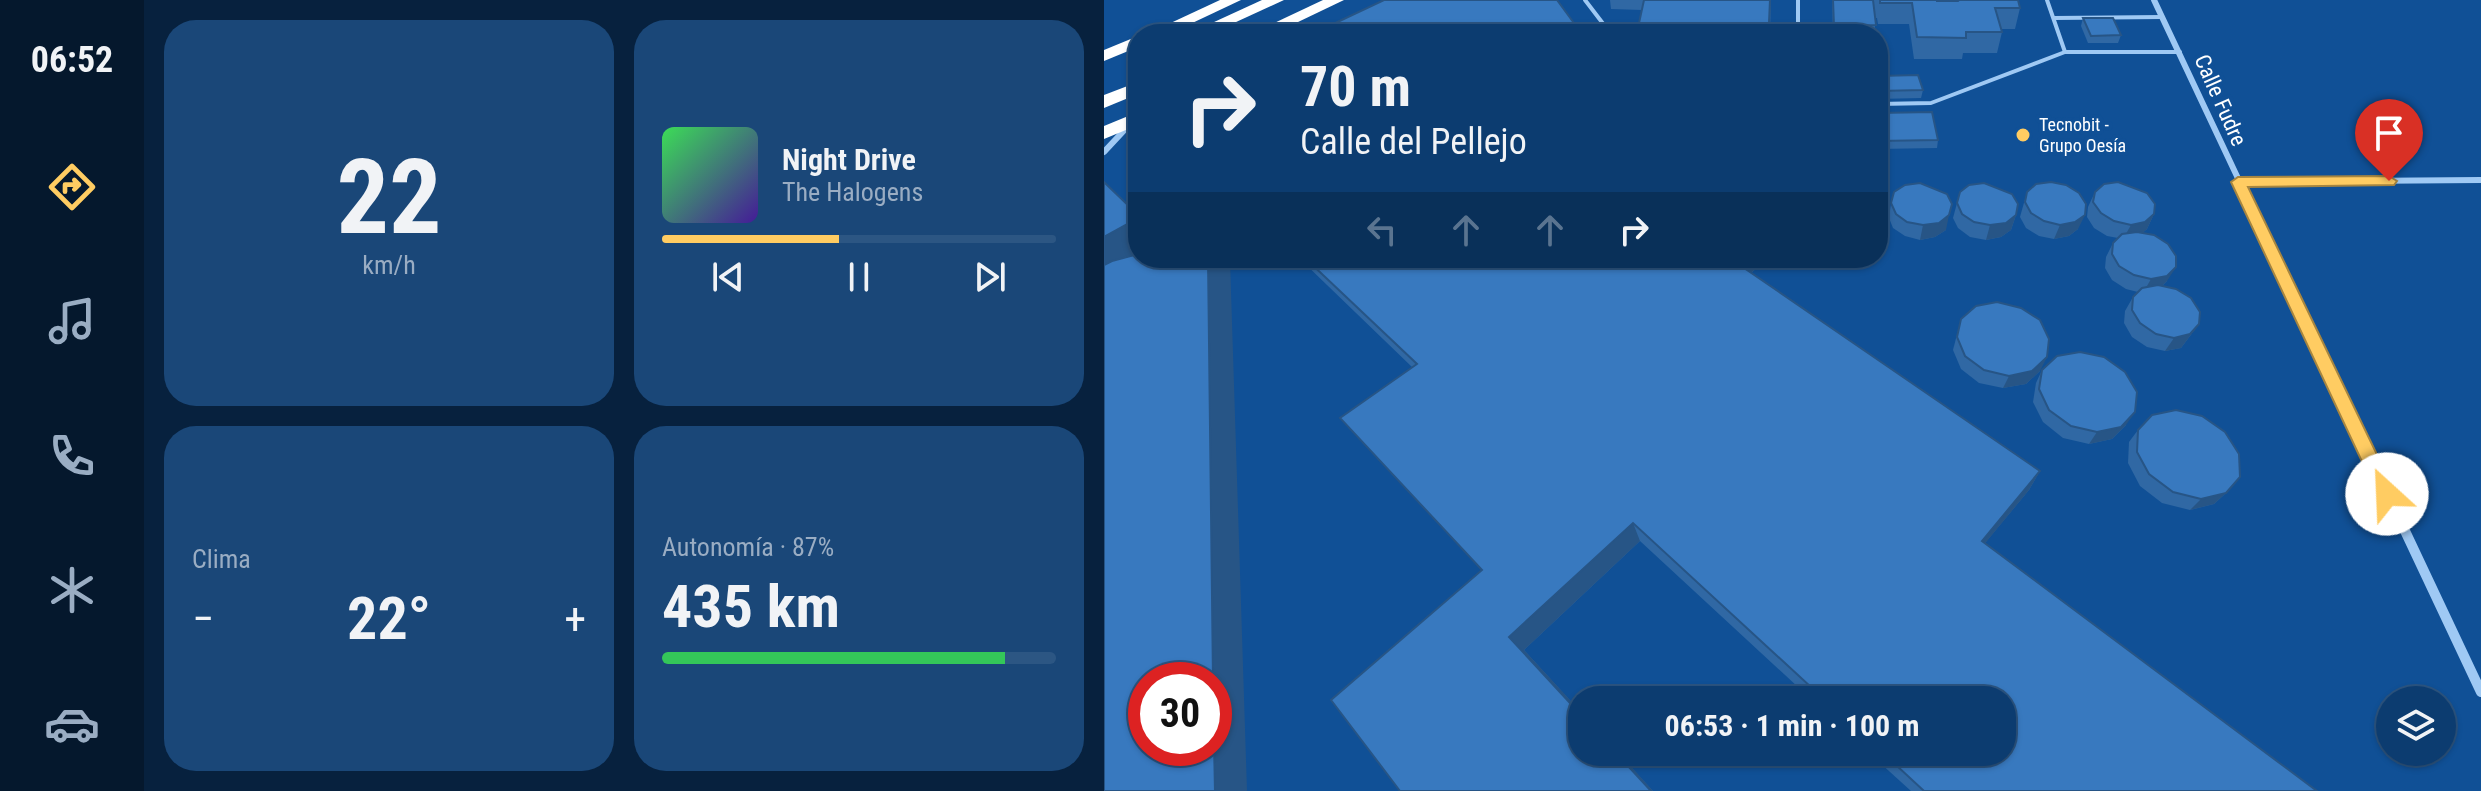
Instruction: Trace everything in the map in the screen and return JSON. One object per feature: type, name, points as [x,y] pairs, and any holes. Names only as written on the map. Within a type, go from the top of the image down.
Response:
[{"type":"highway","points":[[1178,24],[1233,0]]},
{"type":"highway","points":[[1220,24],[1276,0]]},
{"type":"highway","points":[[1282,24],[1336,0]]},
{"type":"highway","points":[[1104,56],[1128,45]]},
{"type":"highway","points":[[1104,73],[1128,63]]},
{"type":"highway","points":[[1104,102],[1128,91]]},
{"type":"highway","points":[[1104,133],[1128,122]]},
{"type":"street","name":"Calle Fudre","points":[[2154,0],[2481,692]]},
{"type":"street","points":[[1104,152],[1128,126]]},
{"type":"street","points":[[2238,182],[2481,180]]},
{"type":"lane","points":[[1585,0],[1603,24]]},
{"type":"lane","points":[[1798,0],[1798,24]]},
{"type":"lane","points":[[2047,0],[2065,52]]},
{"type":"lane","points":[[2054,18],[2162,17]]},
{"type":"lane","points":[[1888,104],[1931,103],[2065,52],[2180,52]]},
{"type":"building","points":[[1384,0],[1557,0],[1575,24],[1333,24]]},
{"type":"building","points":[[1644,0],[1770,0],[1769,23],[1639,23]]},
{"type":"building","points":[[1833,0],[1873,0],[1876,24],[1834,24]]},
{"type":"building","points":[[1880,0],[2018,0],[2020,8],[1995,8],[2002,32],[1966,32],[1966,38],[1917,37],[1912,3],[1880,3]]},
{"type":"building","points":[[2083,18],[2113,18],[2121,35],[2091,36]]},
{"type":"building","points":[[1918,75],[1923,90],[1888,91],[1888,76]]},
{"type":"building","points":[[1932,112],[1938,140],[1888,141],[1888,113]]},
{"type":"building","points":[[1104,182],[1128,205],[1128,224],[1104,237]]},
{"type":"building","points":[[2051,182],[2066,185],[2079,193],[2086,204],[2085,215],[2075,222],[2060,225],[2044,221],[2031,213],[2025,202],[2027,192],[2036,184]]},
{"type":"building","points":[[2118,182],[2147,193],[2155,204],[2154,214],[2145,222],[2131,225],[2114,221],[2101,213],[2093,202],[2095,192],[2104,184]]},
{"type":"building","points":[[1920,183],[1947,194],[1952,204],[1949,215],[1939,223],[1923,225],[1907,222],[1896,214],[1891,203],[1894,192],[1905,185]]},
{"type":"building","points":[[1984,183],[2012,194],[2018,204],[2016,215],[2006,223],[1990,225],[1974,222],[1962,214],[1957,203],[1960,192],[1969,185]]},
{"type":"building","points":[[2137,232],[2154,235],[2168,244],[2176,256],[2176,267],[2167,276],[2151,279],[2134,275],[2119,266],[2112,254],[2113,243],[2122,234]]},
{"type":"building","points":[[1128,257],[1128,268],[1208,268],[1213,662],[1128,662],[1128,766],[1214,766],[1215,791],[1104,791],[1104,265]]},
{"type":"building","points":[[1316,268],[1744,268],[2040,471],[1982,541],[2317,791],[1924,791],[1897,766],[2016,766],[2016,686],[1810,686],[1633,523],[1509,637],[1568,701],[1568,766],[1628,766],[1651,791],[1400,791],[1331,700],[1482,570],[1340,418],[1417,364]]},
{"type":"building","points":[[2158,285],[2176,289],[2191,298],[2200,312],[2199,324],[2190,334],[2174,338],[2156,334],[2140,323],[2132,310],[2133,297],[2142,288]]},
{"type":"building","points":[[1997,302],[2021,308],[2040,320],[2049,339],[2047,357],[2032,371],[2009,376],[1984,370],[1965,356],[1957,337],[1961,319],[1976,306]]},
{"type":"building","points":[[2080,352],[2104,357],[2125,372],[2137,392],[2135,412],[2121,427],[2097,432],[2071,426],[2049,410],[2039,389],[2042,370],[2057,356]]},
{"type":"building","points":[[2176,410],[2202,416],[2225,432],[2239,454],[2240,477],[2226,493],[2201,499],[2173,492],[2149,474],[2137,452],[2138,430],[2152,415]]},
{"type":"place","name":"Tecnobit - Grupo Oesía","points":[[2023,135]]},
{"type":"route","points":[[2387,494],[2238,182],[2389,181]]}]
